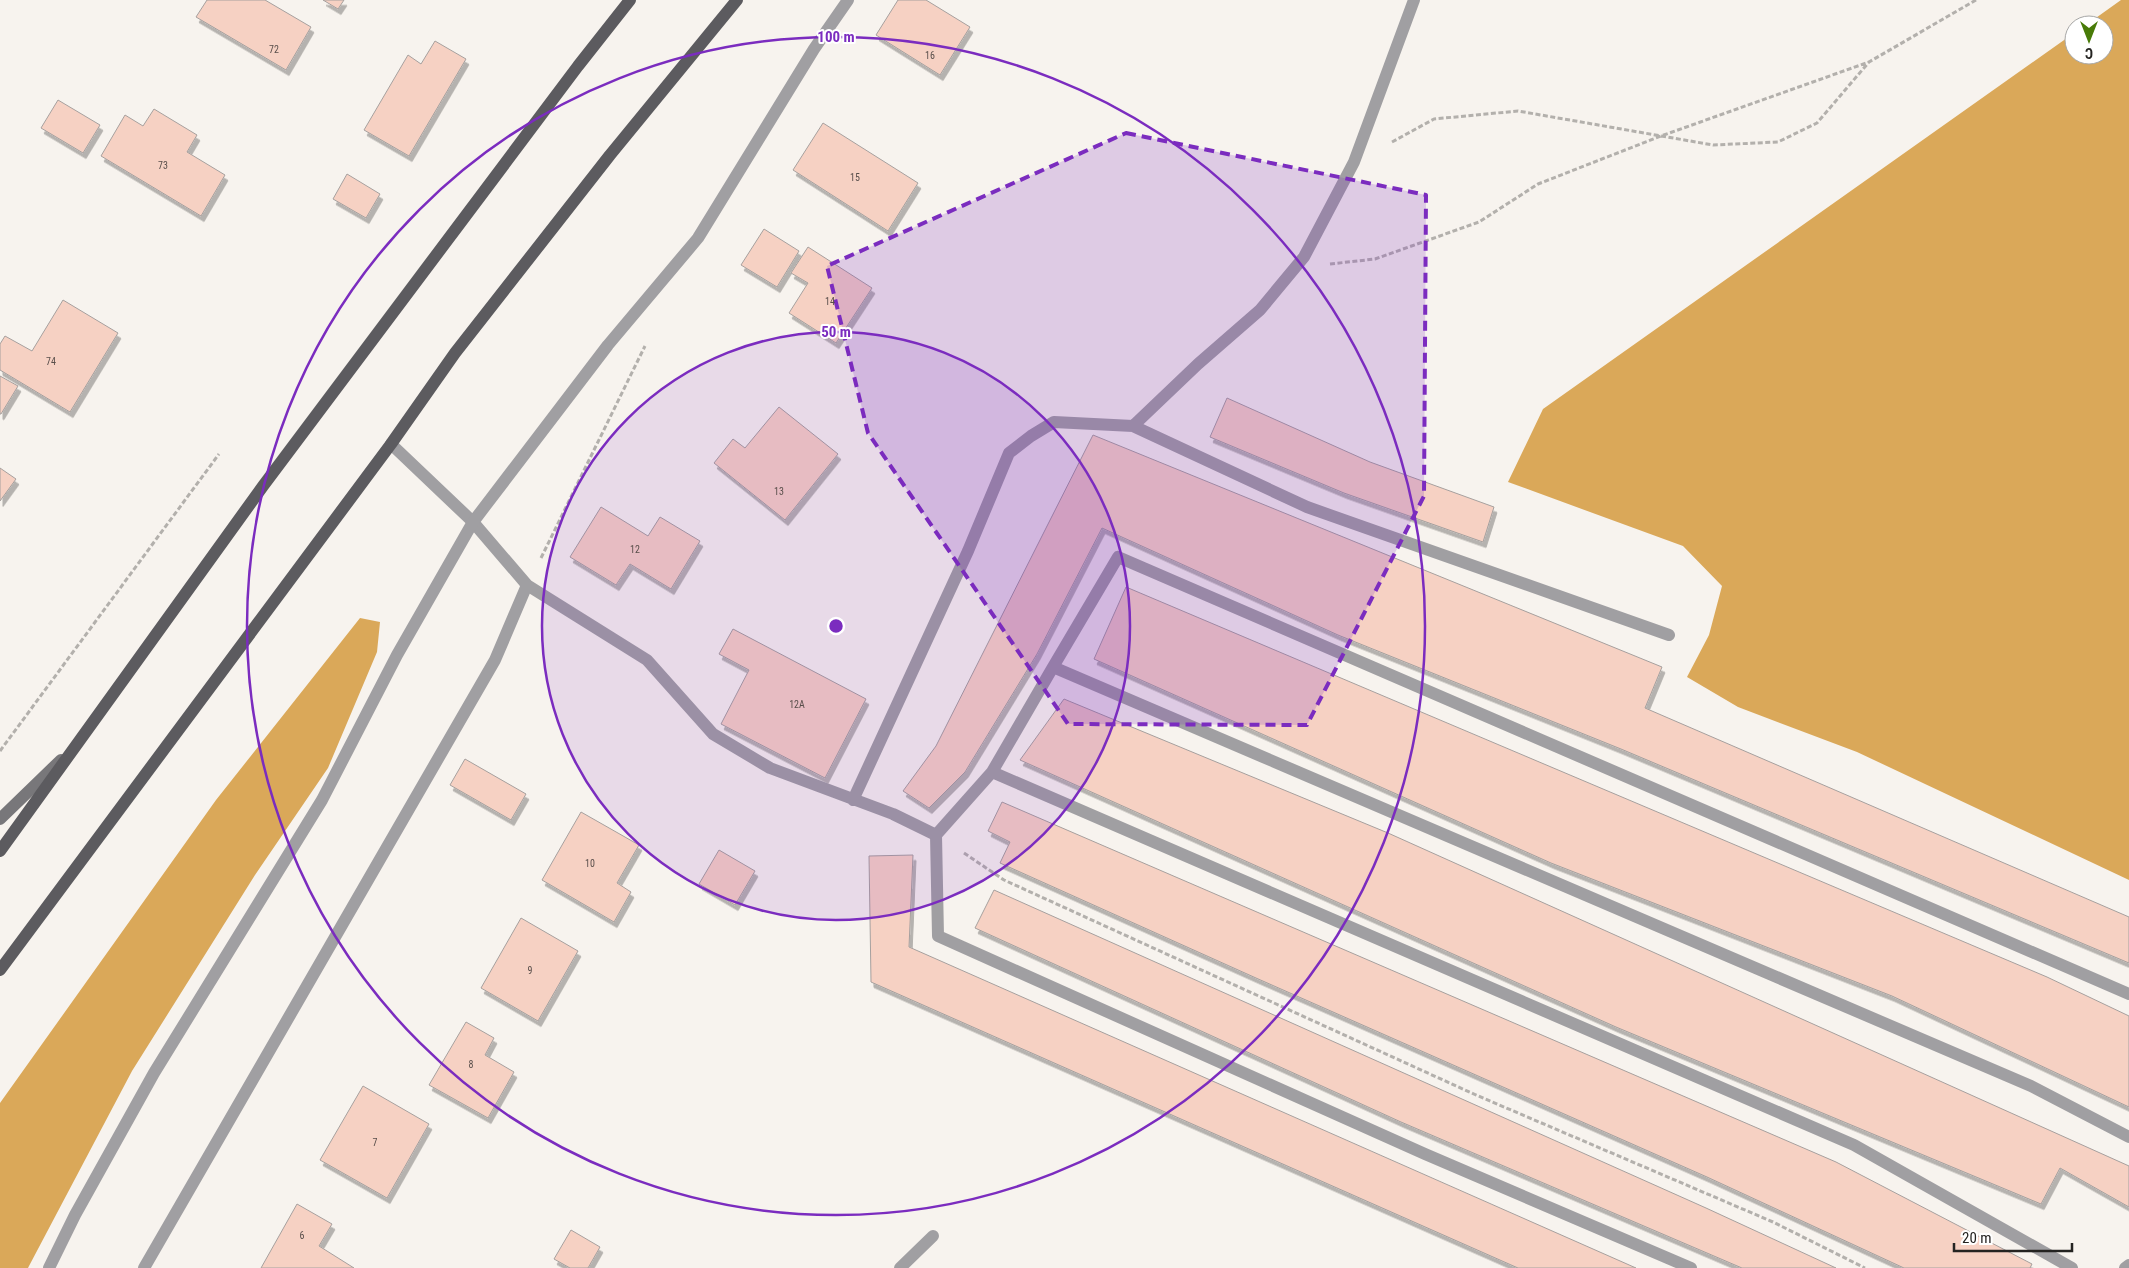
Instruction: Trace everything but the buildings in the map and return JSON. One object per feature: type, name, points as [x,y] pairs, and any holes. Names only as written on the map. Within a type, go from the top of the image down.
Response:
[{"type":"main road","points":[[0,850],[263,486],[578,66],[630,0]]},
{"type":"main road","points":[[0,970],[391,444],[455,353],[610,155],[737,0]]},
{"type":"main road","points":[[0,819],[70,751]]},
{"type":"street","points":[[48,1268],[154,1072],[322,800],[397,655],[473,522],[608,345],[698,238],[814,49],[848,0]]},
{"type":"street","points":[[1133,426],[1198,364],[1260,310],[1304,257],[1354,162],[1414,0]]},
{"type":"street","points":[[853,800],[968,551],[1009,453],[1054,422],[1133,426],[1307,507],[1669,635]]},
{"type":"street","points":[[391,444],[473,522],[527,585],[647,660],[713,734],[770,768],[893,814],[936,835]]},
{"type":"street","points":[[1691,1268],[1424,1154],[938,936],[936,835],[992,772],[1118,557],[2129,994]]},
{"type":"street","points":[[144,1268],[495,660],[527,585]]},
{"type":"street","points":[[1053,667],[2031,1086],[2129,1136]]},
{"type":"street","points":[[992,772],[1854,1145],[2072,1268]]},
{"type":"street","points":[[900,1268],[933,1236]]},
{"type":"street","points":[[2125,1268],[2129,1265]]},
{"type":"path","points":[[1304,257],[1334,266],[1375,259],[1479,222],[1538,184],[1661,136],[1870,62],[1976,0]]},
{"type":"path","points":[[1354,162],[1434,119],[1518,111],[1713,145],[1778,142],[1817,123],[1870,62]]},
{"type":"path","points":[[527,585],[646,345]]},
{"type":"path","points":[[0,751],[219,454]]},
{"type":"path","points":[[936,835],[1004,880],[1476,1095],[1773,1222],[1865,1268]]},
{"type":"highlighted area","points":[[1126,133],[1426,195],[1424,496],[1307,725],[1068,724],[868,433],[827,266]]},
{"type":"shaded area","points":[[2121,0],[2129,0],[2129,880],[1857,752],[1738,707],[1687,677],[1709,635],[1722,586],[1683,546],[1508,482],[1543,409],[2064,40],[2064,65],[2114,65],[2114,15],[2100,15]]},
{"type":"shaded area","points":[[360,618],[380,622],[377,652],[328,768],[255,875],[132,1071],[28,1268],[0,1268],[0,1103],[216,800]]}]
